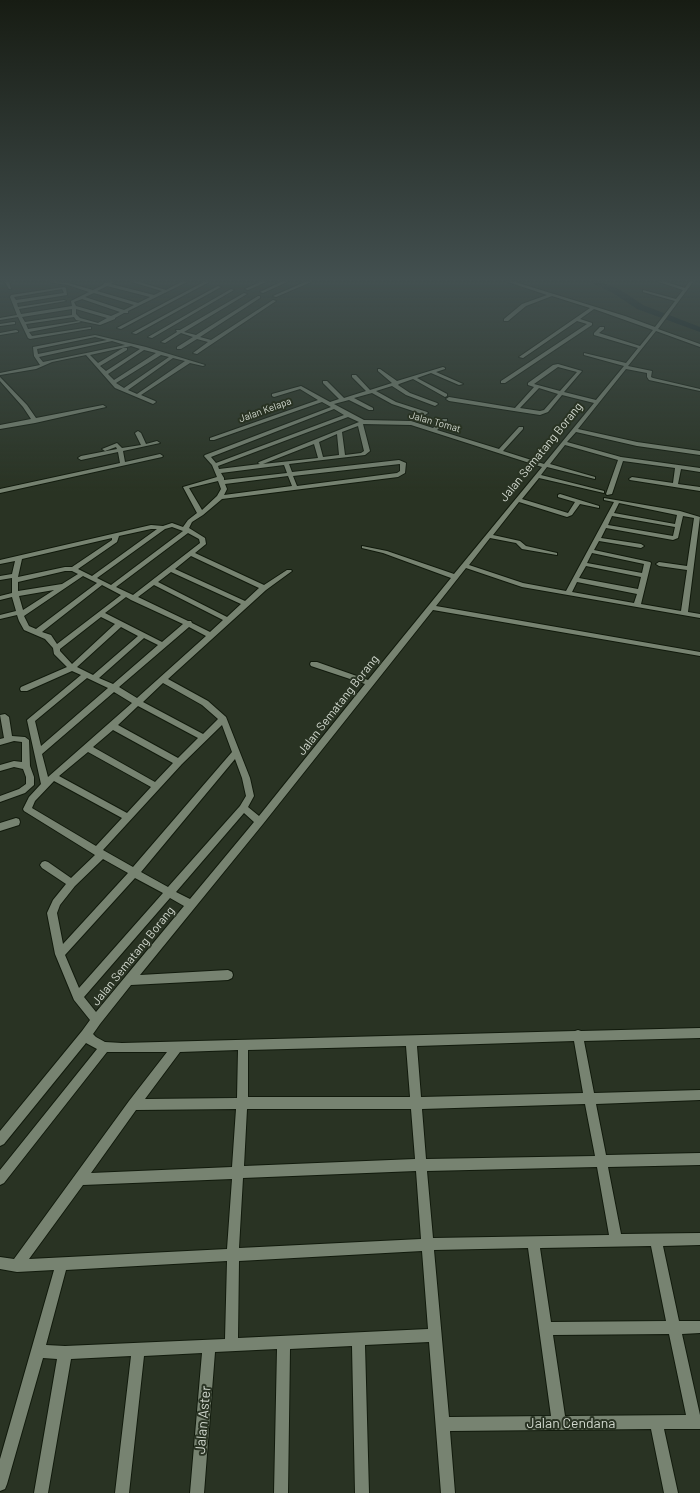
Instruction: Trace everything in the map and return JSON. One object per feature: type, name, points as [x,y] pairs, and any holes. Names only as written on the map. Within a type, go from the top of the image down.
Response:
[{"type":"street","points":[[35,352],[42,364]]},
{"type":"street","points":[[36,356],[57,352]]},
{"type":"street","points":[[0,374],[36,368],[42,366],[42,364],[99,352]]},
{"type":"street","points":[[98,365],[120,352]]},
{"type":"street","points":[[105,374],[138,352]]},
{"type":"street","points":[[156,352],[203,364]]},
{"type":"street","points":[[520,357],[528,352]]},
{"type":"street","points":[[503,382],[549,352]]},
{"type":"street","name":"Jalan Sematang Borang","points":[[0,1140],[86,1035],[94,1018],[129,980],[188,903],[431,607],[449,575],[464,565],[489,536],[637,352]]},
{"type":"street","points":[[114,382],[160,353]]},
{"type":"street","points":[[88,354],[105,374],[124,390],[153,402]]},
{"type":"street","points":[[586,354],[650,372],[649,377],[651,379],[700,390]]},
{"type":"street","points":[[124,390],[173,356]]},
{"type":"street","points":[[137,396],[189,360]]},
{"type":"street","points":[[414,378],[447,397],[544,413],[561,393],[580,370],[555,366],[530,383],[537,387],[561,393],[597,402]]},
{"type":"street","points":[[112,587],[186,530],[190,521],[201,514],[220,497],[224,489],[222,480],[215,465],[207,456],[332,406],[343,400],[443,368]]},
{"type":"street","points":[[380,370],[408,394],[435,404]]},
{"type":"street","points":[[432,372],[461,384]]},
{"type":"street","points":[[354,376],[372,391],[394,403],[425,414]]},
{"type":"street","points":[[0,378],[25,406],[35,421]]},
{"type":"street","points":[[325,382],[343,400]]},
{"type":"street","name":"Jalan Tomat","points":[[274,395],[301,387],[362,423],[411,423],[545,465],[593,478]]},
{"type":"street","points":[[516,409],[537,387]]},
{"type":"street","points":[[350,398],[371,409]]},
{"type":"street","name":"Jalan Kelapa","points":[[213,438],[322,400]]},
{"type":"street","points":[[0,427],[103,407]]},
{"type":"street","points":[[215,465],[285,440],[348,415]]},
{"type":"street","points":[[385,422],[392,415]]},
{"type":"street","points":[[434,430],[445,420]]},
{"type":"street","points":[[218,471],[363,454],[367,452],[362,423],[262,463],[258,466]]},
{"type":"street","points":[[500,451],[521,428]]},
{"type":"street","points":[[575,430],[637,444],[700,453]]},
{"type":"street","points":[[271,431],[297,449]]},
{"type":"street","points":[[339,432],[342,456]]},
{"type":"street","points":[[138,433],[144,445]]},
{"type":"street","points":[[316,441],[321,458]]},
{"type":"street","points":[[120,449],[156,443]]},
{"type":"street","points":[[563,443],[621,459],[700,470]]},
{"type":"street","points":[[81,458],[92,456],[115,445],[120,449],[123,464]]},
{"type":"street","points":[[0,491],[160,456]]},
{"type":"street","points":[[621,459],[607,496],[617,502],[697,517],[684,614]]},
{"type":"street","points":[[201,514],[186,487],[222,480],[399,462],[403,463],[402,472],[398,475],[220,497]]},
{"type":"street","points":[[286,463],[295,488]]},
{"type":"street","points":[[675,486],[678,467]]},
{"type":"street","points":[[537,476],[602,492]]},
{"type":"street","points":[[632,479],[700,489]]},
{"type":"street","points":[[560,496],[597,507]]},
{"type":"street","points":[[518,500],[567,515],[570,514],[578,502]]},
{"type":"street","points":[[568,593],[617,502]]},
{"type":"street","points":[[611,514],[678,526]]},
{"type":"street","points":[[604,526],[673,538],[676,537],[680,514]]},
{"type":"street","points":[[56,648],[101,614],[129,596],[154,583],[191,554],[204,541],[202,538],[186,530],[172,525],[163,528],[93,578]]},
{"type":"street","points":[[0,562],[151,527],[163,528]]},
{"type":"street","points":[[73,569],[115,541],[116,535]]},
{"type":"street","points":[[489,536],[518,542],[523,548],[555,554]]},
{"type":"street","points":[[597,539],[641,546]]},
{"type":"street","points":[[364,547],[385,552],[449,575]]},
{"type":"street","points":[[590,551],[647,562],[637,606]]},
{"type":"street","points":[[191,554],[264,588]]},
{"type":"street","points":[[19,558],[15,594],[26,628],[48,637],[60,656],[72,668],[114,688],[203,737]]},
{"type":"street","points":[[583,564],[645,576]]},
{"type":"street","points":[[659,564],[690,568]]},
{"type":"street","points":[[464,565],[522,585],[700,616]]},
{"type":"street","points":[[0,578],[73,569],[211,634]]},
{"type":"street","points":[[171,569],[246,604]]},
{"type":"street","points":[[188,903],[134,873],[27,809],[32,799],[45,784],[112,726],[211,634],[264,588],[289,571]]},
{"type":"street","points":[[0,617],[21,613],[82,574]]},
{"type":"street","points":[[575,579],[640,592]]},
{"type":"street","points":[[37,632],[102,582]]},
{"type":"street","points":[[154,583],[228,620]]},
{"type":"street","points":[[0,598],[64,586]]},
{"type":"street","points":[[431,607],[700,654]]},
{"type":"street","points":[[101,614],[163,645]]},
{"type":"street","points":[[24,689],[72,668],[120,624]]},
{"type":"street","points":[[38,753],[188,624]]},
{"type":"street","points":[[45,784],[31,720],[39,712],[90,677],[143,635]]},
{"type":"street","points":[[314,664],[370,683]]},
{"type":"street","points":[[80,1001],[244,809],[249,798],[250,793],[236,752],[222,719],[205,703],[162,679]]},
{"type":"street","points":[[0,718],[5,717],[4,741],[20,738],[25,740],[26,766],[30,777],[30,785],[22,791],[0,799]]},
{"type":"street","points":[[94,1018],[80,1001],[60,954],[52,908],[127,817],[222,719]]},
{"type":"street","points":[[112,726],[179,762]]},
{"type":"street","points":[[86,747],[157,787]]},
{"type":"street","points":[[60,954],[134,873],[236,752]]},
{"type":"street","points":[[0,768],[14,764],[26,766]]},
{"type":"street","points":[[53,777],[127,817]]},
{"type":"street","points":[[244,809],[257,819]]},
{"type":"street","points":[[0,827],[16,822]]},
{"type":"street","points":[[45,865],[72,883]]},
{"type":"street","points":[[129,980],[228,975]]},
{"type":"street","points":[[86,1035],[92,1041],[105,1047],[176,1047],[411,1042],[578,1035],[700,1033]]},
{"type":"street","points":[[578,1035],[603,1162],[616,1240]]},
{"type":"street","points":[[411,1042],[448,1493]]},
{"type":"street","points":[[231,1345],[233,1254],[242,1102],[243,1045]]},
{"type":"street","points":[[0,1179],[105,1047]]},
{"type":"street","points":[[17,1266],[176,1047]]},
{"type":"street","points":[[133,1105],[242,1102],[416,1103],[700,1095]]},
{"type":"street","points":[[79,1179],[421,1165],[700,1159]]},
{"type":"street","points":[[0,1263],[17,1266],[428,1244],[700,1239]]},
{"type":"street","points":[[656,1241],[697,1422]]},
{"type":"street","points":[[533,1242],[559,1423]]},
{"type":"street","points":[[0,1484],[62,1263]]},
{"type":"street","points":[[546,1329],[700,1327]]},
{"type":"street","points":[[38,1351],[65,1353],[435,1335]]},
{"type":"street","points":[[358,1339],[362,1493]]},
{"type":"street","points":[[281,1493],[284,1342]]},
{"type":"street","name":"Jalan Aster","points":[[197,1493],[208,1346]]},
{"type":"street","points":[[122,1493],[138,1349]]},
{"type":"street","points":[[41,1493],[65,1353]]},
{"type":"street","points":[[656,1422],[671,1493]]},
{"type":"street","name":"Jalan Cendana","points":[[442,1424],[697,1422]]}]
